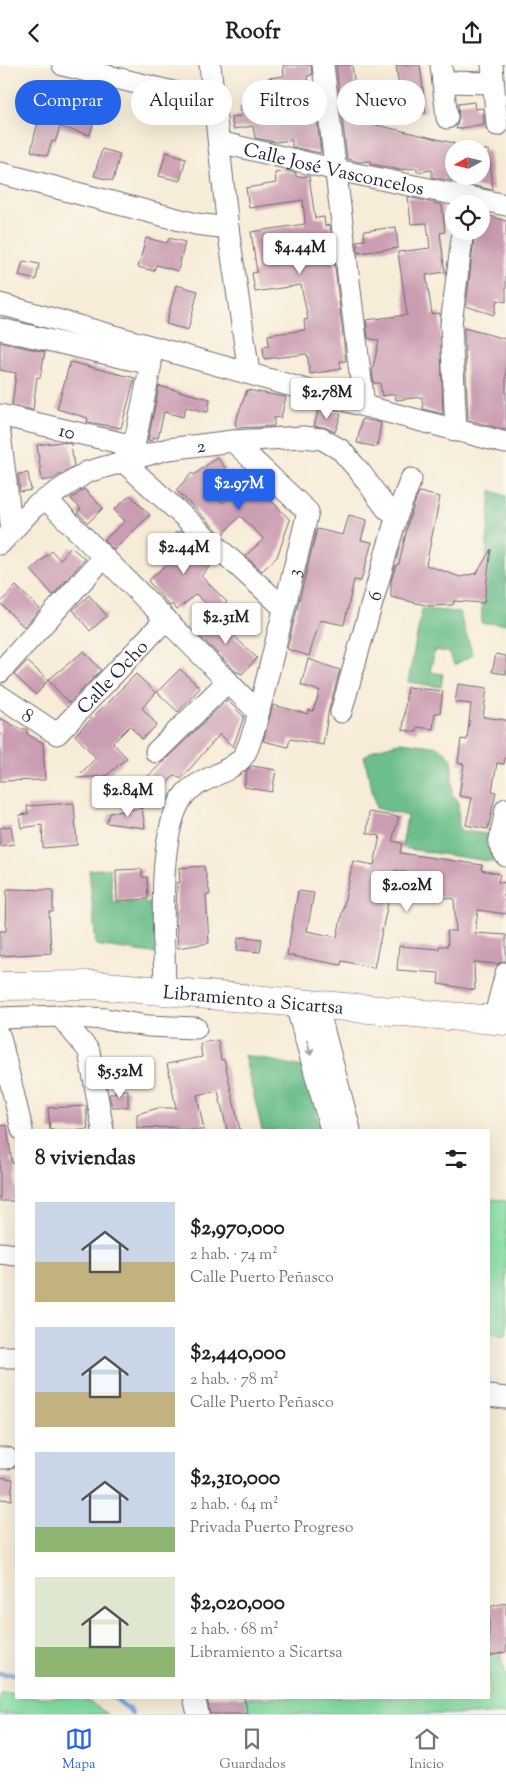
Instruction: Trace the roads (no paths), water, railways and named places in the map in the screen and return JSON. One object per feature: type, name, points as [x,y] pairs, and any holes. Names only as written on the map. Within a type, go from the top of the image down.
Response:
[{"type":"main road","name":"Libramiento a Sicartsa","points":[[0,986],[108,986],[500,1020]]},
{"type":"street","points":[[63,65],[131,82]]},
{"type":"street","points":[[210,65],[212,80]]},
{"type":"street","points":[[323,65],[364,406]]},
{"type":"street","points":[[447,118],[442,74],[492,74],[497,125]]},
{"type":"street","points":[[217,125],[228,229],[249,373]]},
{"type":"street","name":"Calle José Vasconcelos","points":[[219,142],[445,196]]},
{"type":"street","points":[[0,173],[196,224],[228,229]]},
{"type":"street","name":"Calle José Vasconcelos","points":[[490,203],[506,205]]},
{"type":"street","points":[[456,431],[451,324],[462,240]]},
{"type":"street","points":[[0,303],[364,406],[506,443]]},
{"type":"street","points":[[0,329],[151,364],[130,455],[283,607]]},
{"type":"street","name":"10","points":[[0,415],[130,455]]},
{"type":"street","points":[[0,435],[6,537]]},
{"type":"street","name":"2","points":[[6,537],[34,507],[87,473],[130,455],[233,441],[303,437],[322,439],[341,450],[360,472],[386,508],[397,515]]},
{"type":"street","name":"3","points":[[165,991],[164,872],[170,823],[176,808],[187,792],[241,759],[258,711],[308,512],[233,441]]},
{"type":"street","name":"6","points":[[341,712],[397,515],[411,479]]},
{"type":"street","points":[[46,500],[258,711]]},
{"type":"street","points":[[0,672],[104,557]]},
{"type":"street","name":"Calle Ocho","points":[[57,734],[166,619]]},
{"type":"street","points":[[156,752],[228,681]]},
{"type":"street","name":"8","points":[[0,696],[57,734]]},
{"type":"street","points":[[506,809],[499,844],[506,856]]},
{"type":"street","points":[[500,1020],[506,973]]},
{"type":"street","points":[[105,1019],[108,986]]},
{"type":"street","points":[[306,1003],[331,1129]]},
{"type":"street","points":[[306,1003],[350,1129]]},
{"type":"street","points":[[60,1016],[89,1051],[103,1129]]},
{"type":"street","points":[[0,1017],[60,1016],[196,1028]]},
{"type":"street","points":[[0,1037],[22,1129]]},
{"type":"street","points":[[0,1253],[15,1255]]},
{"type":"street","points":[[490,1396],[506,1398]]},
{"type":"street","points":[[194,1699],[198,1714]]},
{"type":"waterway","points":[[0,1674],[15,1674]]},
{"type":"waterway","points":[[116,1699],[130,1710],[132,1714]]}]
